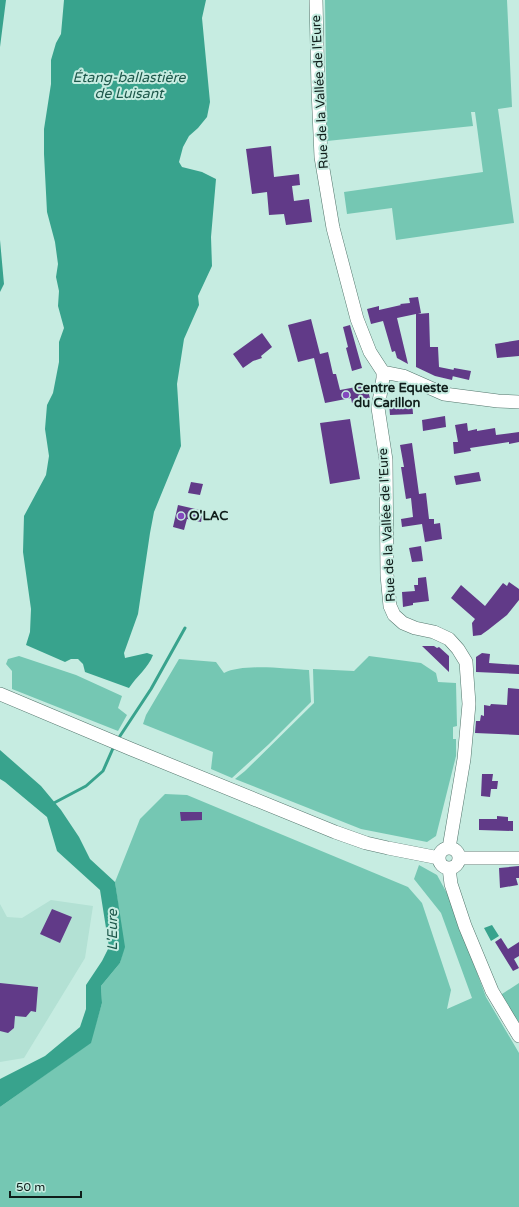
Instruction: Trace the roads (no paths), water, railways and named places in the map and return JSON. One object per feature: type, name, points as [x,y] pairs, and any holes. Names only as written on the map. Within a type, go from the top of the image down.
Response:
[{"type":"street","name":"Rue de la Vallée de l'Eure","points":[[316,0],[321,157],[332,220],[357,319],[370,352],[382,372],[383,378],[378,408],[386,460],[387,575],[390,606],[394,615],[403,623],[415,628],[434,632],[449,639],[458,649],[466,662],[469,704],[464,759],[450,848]]},
{"type":"street","points":[[382,372],[403,376],[444,394],[498,401],[519,402]]},
{"type":"street","points":[[6,696],[335,832],[366,843],[439,858]]},
{"type":"street","points":[[439,858],[444,850],[450,848],[455,850],[459,858]]},
{"type":"street","points":[[439,858],[443,866],[449,868],[455,866],[459,858]]},
{"type":"street","points":[[459,858],[519,858]]},
{"type":"street","points":[[449,868],[451,884],[465,926],[492,991],[519,1036]]},
{"type":"water","points":[[0,0],[6,0],[0,47]]},
{"type":"water","name":"Étang-ballastière de Luisant","points":[[64,0],[206,0],[202,18],[210,102],[207,117],[189,136],[183,147],[179,162],[182,167],[202,172],[216,179],[211,237],[212,266],[198,296],[199,305],[184,339],[177,384],[181,446],[154,512],[138,614],[124,653],[125,658],[147,653],[153,655],[148,664],[129,688],[85,672],[83,664],[78,659],[71,659],[65,662],[26,645],[30,632],[31,609],[23,552],[24,516],[46,475],[49,456],[45,429],[47,405],[53,393],[59,362],[59,342],[64,328],[58,306],[59,291],[56,277],[58,264],[55,242],[47,212],[44,129],[51,84],[51,60],[56,43],[61,34]]},
{"type":"water","points":[[0,240],[4,284],[0,292]]},
{"type":"water","name":"L'Eure","points":[[0,750],[41,786],[61,810],[79,837],[90,859],[115,882],[125,947],[120,963],[101,986],[102,1003],[91,1043],[0,1107],[0,1079],[45,1056],[80,1027],[86,1009],[86,985],[102,961],[109,947],[100,890],[57,851],[47,817],[0,779]]},
{"type":"water","points":[[492,925],[499,936],[491,941],[484,928]]},
{"type":"waterway","points":[[118,739],[151,689],[185,628]]},
{"type":"waterway","points":[[52,804],[86,786],[103,771],[114,746]]},
{"type":"place","name":"Centre Equeste du Carillon","points":[[346,395]]},
{"type":"place","name":"O'LAC","points":[[181,516]]}]
